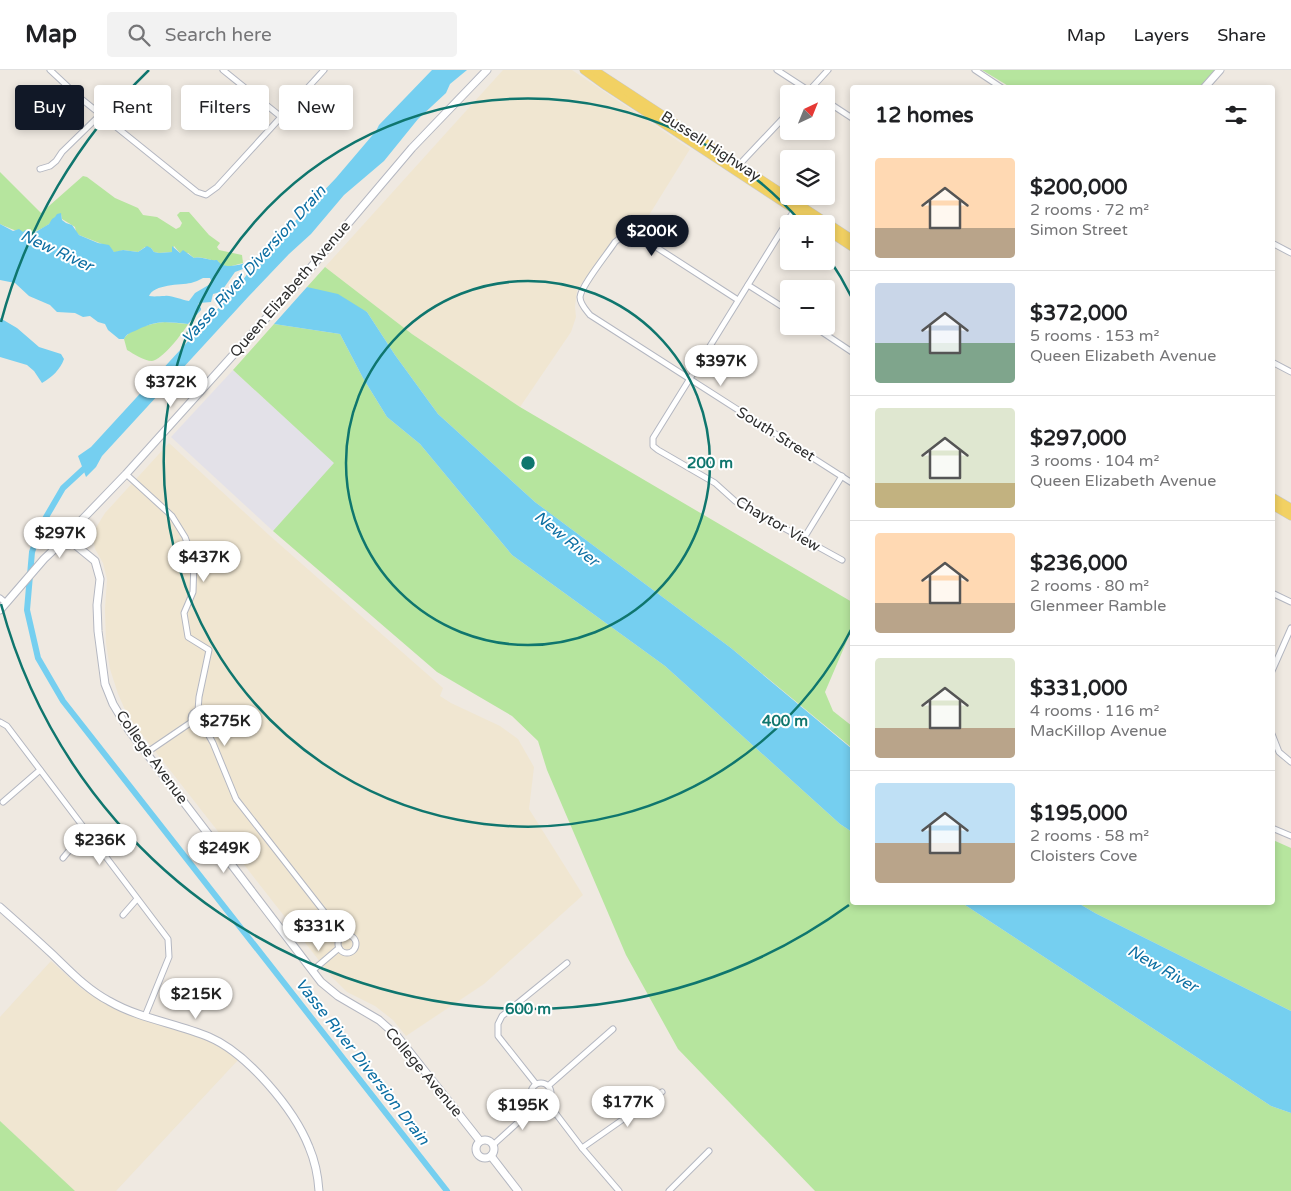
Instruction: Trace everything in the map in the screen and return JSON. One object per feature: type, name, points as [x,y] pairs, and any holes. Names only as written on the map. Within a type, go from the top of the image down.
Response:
[{"type":"main road","name":"Bussell Highway","points":[[584,70],[797,207],[850,238]]},
{"type":"main road","name":"Bussell Highway","points":[[594,70],[736,168]]},
{"type":"main road","name":"Bussell Highway","points":[[797,207],[806,215]]},
{"type":"main road","points":[[835,236],[850,246]]},
{"type":"main road","points":[[1275,499],[1291,508]]},
{"type":"main road","points":[[1275,507],[1291,516]]},
{"type":"street","points":[[50,70],[94,108]]},
{"type":"street","points":[[223,70],[279,115]]},
{"type":"street","points":[[310,85],[324,70]]},
{"type":"street","name":"Queen Elizabeth Avenue","points":[[73,529],[126,474],[296,285],[412,148],[487,70]]},
{"type":"street","points":[[777,70],[799,85]]},
{"type":"street","points":[[816,85],[828,70]]},
{"type":"street","points":[[975,70],[998,85]]},
{"type":"street","points":[[1207,85],[1220,70]]},
{"type":"street","points":[[835,107],[850,117]]},
{"type":"street","points":[[120,130],[196,192],[201,194],[210,193],[279,117]]},
{"type":"street","points":[[40,169],[56,162],[62,152],[94,121]]},
{"type":"street","points":[[736,168],[780,122]]},
{"type":"street","points":[[690,380],[797,207]]},
{"type":"street","name":"South Street","points":[[738,300],[642,238],[630,234],[615,242],[583,289],[580,298],[590,315],[850,482]]},
{"type":"street","points":[[1275,245],[1291,253]]},
{"type":"street","points":[[748,285],[780,305]]},
{"type":"street","points":[[826,335],[850,351]]},
{"type":"street","points":[[1275,364],[1291,372]]},
{"type":"street","name":"Chaytor View","points":[[690,380],[653,438],[653,446],[715,483],[735,502],[842,560]]},
{"type":"street","points":[[126,474],[172,516],[185,537],[194,560],[193,592],[184,613],[188,637],[209,650],[199,696],[198,711],[193,715],[192,721],[146,753]]},
{"type":"street","points":[[804,538],[842,476]]},
{"type":"street","points":[[66,528],[73,529],[76,534],[74,543],[67,545],[62,542],[59,537],[61,531],[66,528]]},
{"type":"street","points":[[0,610],[44,559],[62,542]]},
{"type":"street","name":"College Avenue","points":[[74,543],[95,561],[100,579],[97,605],[98,631],[105,684],[113,704],[146,753],[321,982],[338,996],[379,1020],[397,1036],[480,1142]]},
{"type":"street","points":[[1275,594],[1291,602]]},
{"type":"street","points":[[0,598],[6,603]]},
{"type":"street","points":[[1275,664],[1291,628]]},
{"type":"street","points":[[198,711],[203,712],[205,716],[202,723]]},
{"type":"street","points":[[192,721],[198,724],[202,723]]},
{"type":"street","points":[[0,722],[7,726],[168,938],[169,957],[145,1016]]},
{"type":"street","points":[[202,723],[213,743],[236,799],[343,936]]},
{"type":"street","points":[[1275,742],[1279,752],[1291,762]]},
{"type":"street","points":[[3,802],[40,770]]},
{"type":"street","points":[[1275,829],[1291,836]]},
{"type":"street","points":[[63,858],[86,830]]},
{"type":"street","points":[[124,915],[137,898]]},
{"type":"street","points":[[0,907],[90,989],[109,1002],[210,1037],[226,1046],[261,1076],[296,1122],[309,1146],[316,1168],[319,1191]]},
{"type":"street","points":[[312,971],[339,948],[339,940],[343,936],[350,935],[354,937],[356,948],[351,952],[347,953],[339,948]]},
{"type":"street","points":[[536,1084],[498,1036],[498,1024],[502,1016],[568,963]]},
{"type":"street","points":[[548,1086],[613,1029]]},
{"type":"street","points":[[542,1083],[548,1086],[551,1095],[547,1102],[539,1104],[535,1102],[531,1093],[536,1084],[542,1083]]},
{"type":"street","points":[[582,1148],[662,1092]]},
{"type":"street","points":[[493,1145],[525,1116],[535,1102]]},
{"type":"street","points":[[547,1102],[618,1191]]},
{"type":"street","points":[[486,1140],[493,1145],[494,1152],[491,1156],[483,1158],[478,1155],[476,1148],[480,1142],[486,1140]]},
{"type":"street","points":[[669,1191],[709,1151]]},
{"type":"street","points":[[491,1156],[518,1191]]},
{"type":"shaded area","points":[[503,70],[572,70],[690,149],[638,233],[629,230],[622,233],[611,243],[577,290],[576,317],[571,332],[520,407],[412,334],[325,267]]},
{"type":"shaded area","points":[[233,370],[335,463],[273,531],[171,437]]},
{"type":"shaded area","points":[[169,443],[269,535],[443,688],[440,696],[500,726],[518,739],[534,767],[529,809],[583,895],[484,984],[406,1036],[393,1020],[375,1006],[347,992],[332,977],[137,728],[126,712],[118,694],[110,669],[106,643],[105,609],[107,579],[103,563],[95,549],[93,537],[105,513]]},
{"type":"shaded area","points":[[51,961],[82,989],[129,1015],[196,1035],[226,1050],[238,1060],[116,1191],[75,1191],[0,1121],[0,1017]]},
{"type":"green space","points":[[982,70],[1215,70],[1201,85],[1007,85]]},
{"type":"green space","points":[[0,172],[41,213],[83,176],[115,198],[138,208],[143,215],[157,217],[176,229],[182,223],[177,215],[180,212],[189,212],[209,235],[220,243],[217,247],[219,250],[242,255],[243,263],[228,267],[219,264],[218,261],[194,258],[188,253],[180,253],[174,246],[172,252],[159,253],[145,247],[138,252],[123,250],[114,252],[107,246],[79,235],[75,227],[62,219],[61,214],[51,223],[36,231],[13,230],[0,224]]},
{"type":"green space","points":[[325,267],[412,334],[520,407],[850,601],[850,634],[825,692],[833,711],[850,724],[850,746],[731,648],[535,502],[438,414],[395,355],[367,312],[307,287]]},
{"type":"green space","points":[[165,322],[188,324],[161,356],[149,361],[127,350],[124,339],[131,332],[148,325]]},
{"type":"green space","points":[[274,324],[340,334],[363,378],[387,417],[420,444],[512,555],[665,666],[840,824],[850,831],[850,905],[965,905],[1271,1106],[1291,1113],[1291,1191],[815,1191],[678,1049],[626,955],[547,770],[538,741],[512,716],[437,672],[273,531],[334,463],[233,370]]},
{"type":"green space","points":[[1275,841],[1291,848],[1291,1011],[1081,905],[1275,905]]},
{"type":"green space","points":[[0,1121],[75,1191],[0,1191]]},
{"type":"water","name":"New River","points":[[432,70],[467,70],[450,84],[446,93],[418,119],[384,161],[344,195],[311,234],[249,296],[102,456],[96,467],[86,477],[78,456],[91,447],[237,288],[251,269],[254,272],[259,266],[251,266],[235,272],[221,292],[213,294],[211,302],[199,303],[198,305],[201,310],[188,324],[157,323],[129,333],[124,339],[119,339],[108,330],[105,324],[98,322],[90,316],[83,317],[75,313],[57,312],[50,305],[29,296],[15,283],[0,280],[0,224],[13,231],[19,229],[23,232],[25,230],[34,233],[49,224],[57,214],[61,213],[62,220],[72,225],[79,235],[98,243],[109,245],[114,252],[123,250],[138,252],[147,246],[154,252],[172,252],[172,246],[180,253],[183,250],[194,258],[217,260],[226,266],[260,260],[336,178],[379,125]],"holes":[[[210,278],[212,283],[195,293],[189,301],[170,296],[149,296],[156,289],[162,287]]]},
{"type":"water","name":"New River","points":[[307,287],[338,294],[367,312],[395,355],[438,414],[535,502],[731,648],[850,747],[850,831],[840,824],[665,666],[512,555],[420,444],[387,417],[363,378],[340,334],[274,324]]},
{"type":"water","points":[[0,318],[17,328],[39,347],[61,354],[64,359],[55,373],[42,383],[34,371],[27,365],[0,357]]},
{"type":"water","name":"New River","points":[[965,905],[1081,905],[1291,1011],[1291,1113],[1271,1106]]},
{"type":"waterway","name":"Vasse River Diversion Drain","points":[[89,464],[63,488],[42,524],[32,552],[27,610],[38,658],[63,701],[447,1191]]}]
